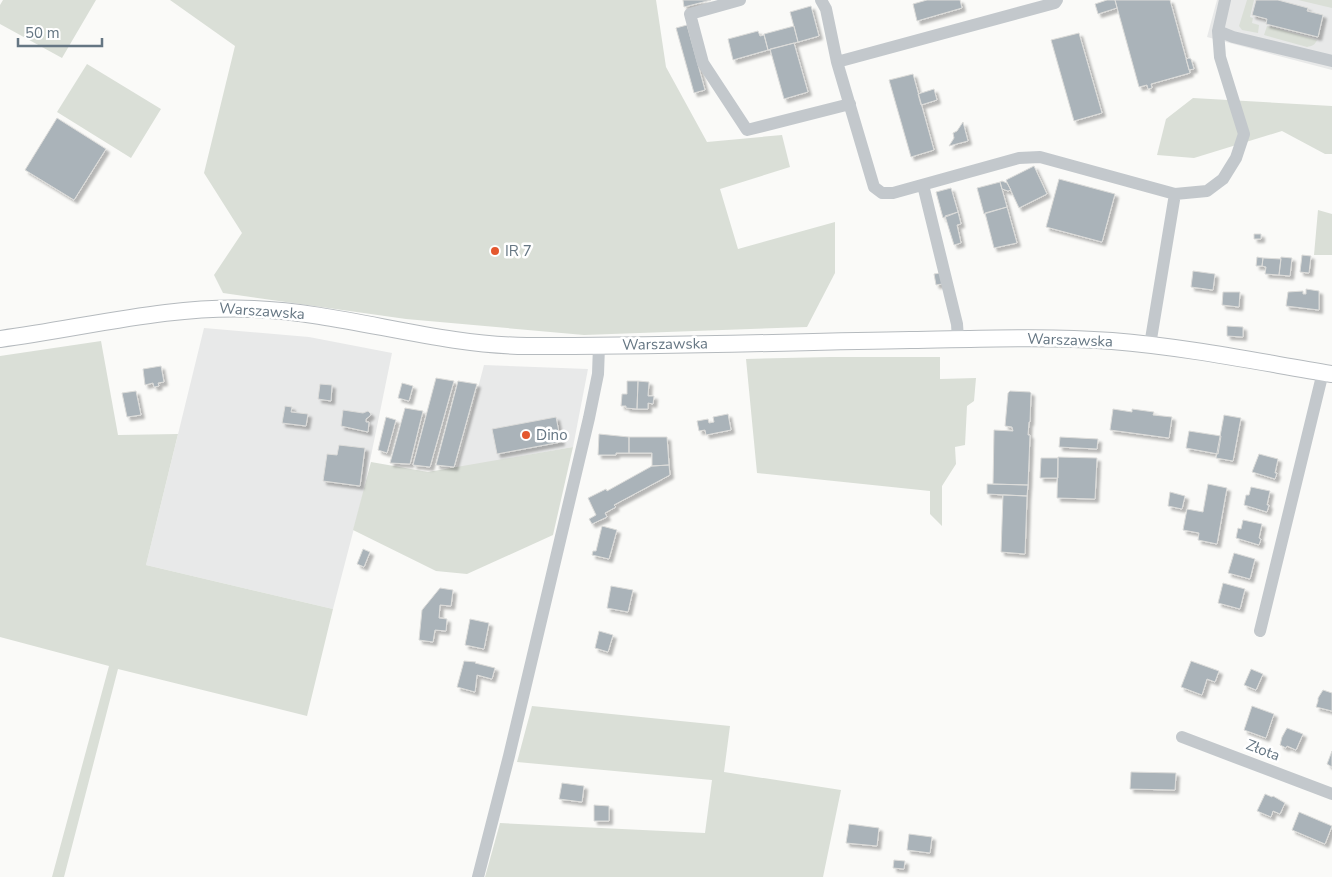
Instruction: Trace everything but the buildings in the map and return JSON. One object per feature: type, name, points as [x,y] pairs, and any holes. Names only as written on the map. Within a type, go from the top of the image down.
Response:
[{"type":"main road","name":"Warszawska","points":[[0,339],[166,312],[215,308],[310,314],[413,334],[481,344],[600,346],[1048,338],[1150,345],[1327,373]]},
{"type":"street","points":[[740,0],[690,14],[703,64],[747,130],[850,104]]},
{"type":"street","points":[[821,0],[826,9],[837,62],[874,187],[882,193],[893,193],[1019,158],[1040,157],[1175,194],[1207,191],[1223,179],[1236,158],[1244,134],[1220,57],[1218,31],[1225,0]]},
{"type":"street","points":[[837,62],[1055,3],[1056,0]]},
{"type":"street","points":[[1218,31],[1233,37],[1332,61]]},
{"type":"street","points":[[923,185],[957,324],[958,339]]},
{"type":"street","points":[[1150,345],[1175,194]]},
{"type":"street","points":[[478,877],[509,756],[589,418],[598,374],[600,346]]},
{"type":"street","points":[[1260,631],[1327,373]]},
{"type":"street","name":"Złota","points":[[1182,737],[1332,794]]},
{"type":"shaded area","points":[[3,0],[96,0],[62,58],[0,24],[0,5]]},
{"type":"shaded area","points":[[170,0],[656,0],[666,67],[707,142],[782,135],[790,167],[720,189],[738,249],[835,222],[835,273],[807,327],[584,335],[406,319],[223,293],[214,275],[242,233],[204,173],[235,46]]},
{"type":"shaded area","points":[[1217,0],[1332,0],[1332,70],[1207,37]]},
{"type":"shaded area","points":[[1247,0],[1254,0],[1250,17],[1253,18],[1252,23],[1259,25],[1258,33],[1242,30],[1239,26]]},
{"type":"shaded area","points":[[1298,0],[1332,0],[1332,8]]},
{"type":"shaded area","points":[[1267,26],[1317,40],[1313,45],[1307,47],[1264,35]]},
{"type":"shaded area","points":[[87,64],[161,109],[131,158],[57,112]]},
{"type":"shaded area","points":[[1193,98],[1332,106],[1332,154],[1325,154],[1282,131],[1194,158],[1157,155],[1166,119]]},
{"type":"shaded area","points":[[1318,210],[1332,214],[1332,255],[1314,255]]},
{"type":"shaded area","points":[[204,328],[309,337],[392,353],[364,490],[333,609],[146,565]]},
{"type":"shaded area","points":[[101,341],[118,435],[178,434],[146,565],[333,609],[307,716],[118,669],[64,877],[52,877],[109,666],[0,637],[0,356]]},
{"type":"shaded area","points":[[940,357],[940,379],[976,378],[974,401],[967,406],[965,445],[955,447],[956,464],[942,486],[942,526],[930,514],[930,491],[757,473],[746,359]]},
{"type":"shaded area","points":[[484,365],[588,369],[573,447],[457,468]]},
{"type":"shaded area","points":[[573,447],[553,535],[467,574],[436,571],[353,530],[371,462],[428,472]]},
{"type":"shaded area","points":[[532,706],[730,726],[724,772],[841,790],[823,877],[485,877],[500,823],[705,833],[712,780],[517,762]]},
{"type":"place","name":"IR 7","points":[[495,251]]},
{"type":"place","name":"Dino","points":[[526,435]]}]
